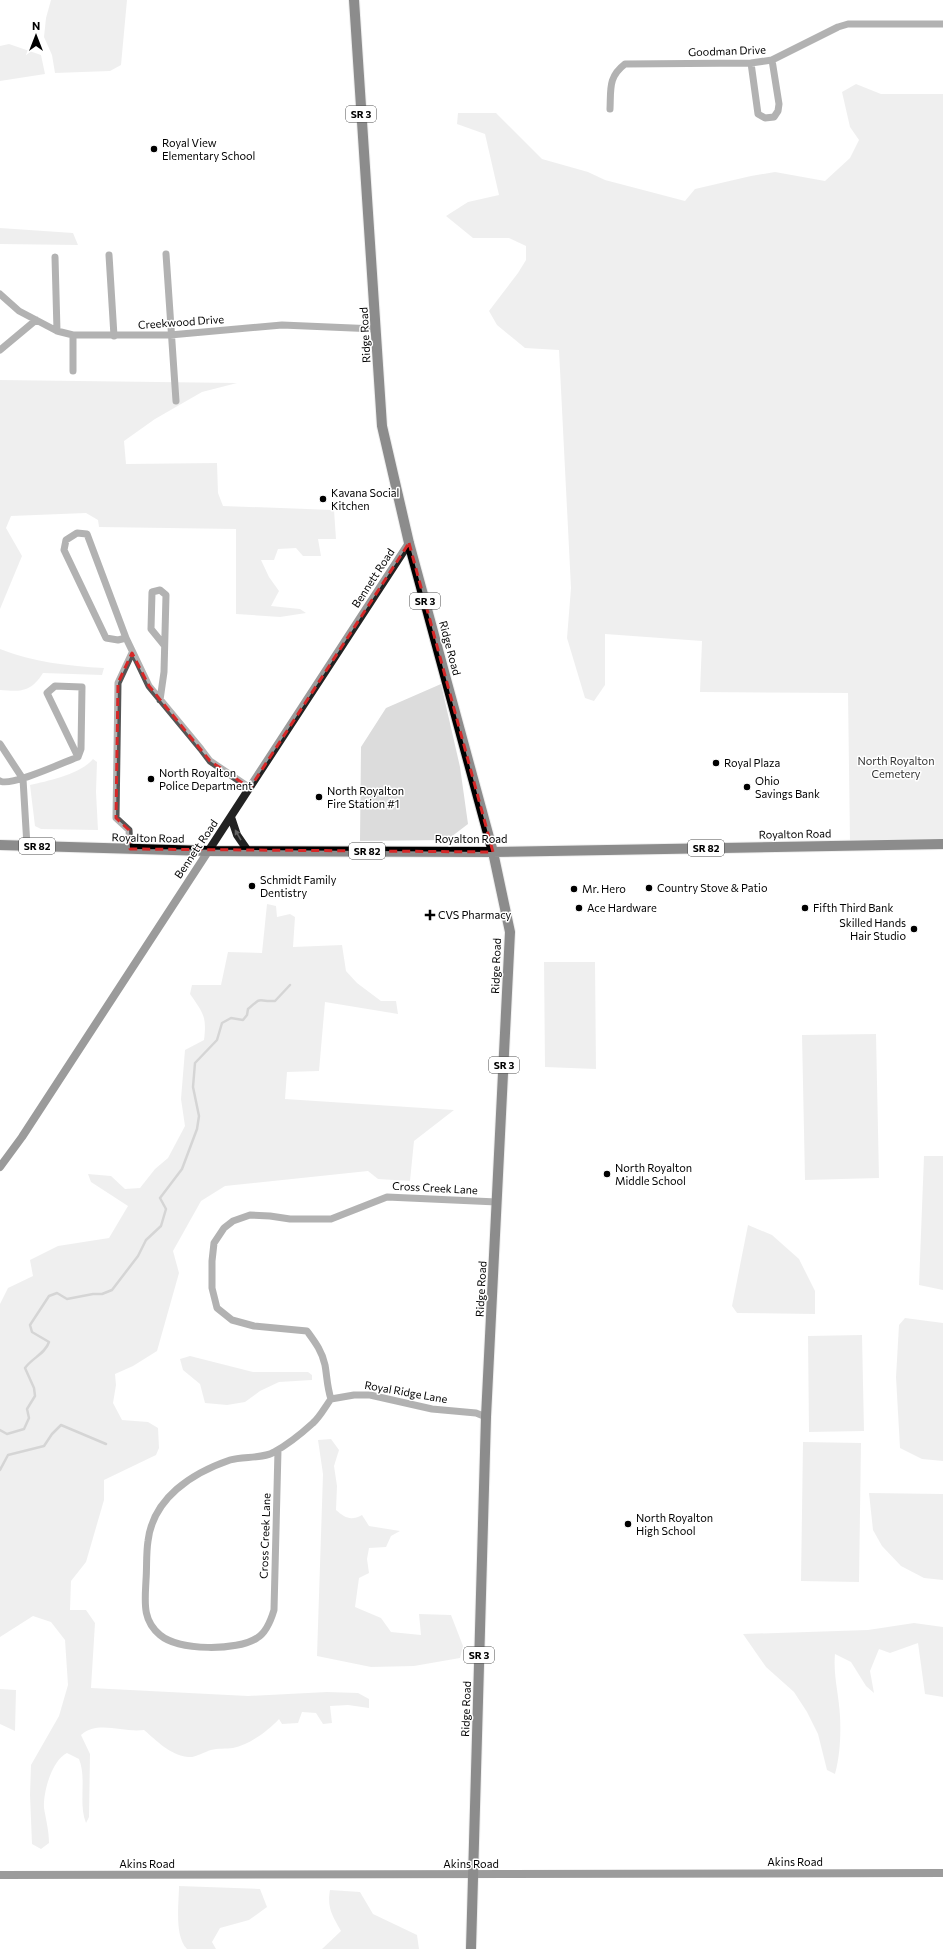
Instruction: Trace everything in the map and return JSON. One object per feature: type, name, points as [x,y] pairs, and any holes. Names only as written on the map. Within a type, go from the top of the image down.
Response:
[{"type":"main road","name":"Ridge Road","points":[[354,0],[382,426],[409,543],[493,852],[510,932],[486,1418],[471,1949]]},
{"type":"main road","name":"Royalton Road","points":[[0,845],[130,850],[493,852],[943,844]]},
{"type":"street","name":"Goodman Drive","points":[[610,109],[611,82],[616,71],[624,64],[751,63],[772,60],[838,27],[848,24],[943,24]]},
{"type":"street","points":[[751,63],[758,114],[765,118],[774,117],[778,111],[779,104],[772,60]]},
{"type":"street","points":[[166,254],[170,335],[176,401]]},
{"type":"street","points":[[109,255],[114,336]]},
{"type":"street","points":[[55,257],[57,332]]},
{"type":"street","name":"Creekwood Drive","points":[[0,294],[19,311],[57,332],[73,335],[170,335],[282,325],[376,329]]},
{"type":"street","points":[[0,350],[36,320]]},
{"type":"street","points":[[73,335],[73,371]]},
{"type":"street","points":[[126,638],[118,640],[106,638],[64,550],[66,540],[77,533],[87,534],[132,653],[149,686],[210,761],[250,788]]},
{"type":"street","name":"Bennett Road","points":[[0,1167],[22,1137],[409,543]]},
{"type":"street","points":[[160,700],[164,672],[166,595],[160,590],[152,592],[151,629],[164,645]]},
{"type":"street","points":[[130,850],[129,830],[116,818],[116,802],[118,684],[132,653]]},
{"type":"street","points":[[0,781],[3,783],[23,779],[78,757],[81,749],[82,687],[55,686],[47,693],[78,757]]},
{"type":"street","points":[[0,744],[23,779],[27,846]]},
{"type":"street","points":[[231,816],[237,835],[248,851]]},
{"type":"street","name":"Cross Creek Lane","points":[[331,1399],[326,1386],[325,1365],[318,1346],[307,1331],[254,1326],[232,1320],[217,1308],[212,1288],[212,1261],[214,1243],[224,1228],[233,1221],[250,1215],[290,1219],[331,1219],[387,1197],[497,1202]]},
{"type":"street","name":"Royal Ridge Lane","points":[[331,1399],[354,1395],[370,1395],[432,1409],[476,1413],[486,1418]]},
{"type":"street","points":[[278,1450],[314,1423],[331,1399]]},
{"type":"street","name":"Cross Creek Lane","points":[[278,1450],[274,1610],[270,1623],[257,1638],[224,1647],[200,1647],[175,1643],[161,1636],[150,1625],[145,1611],[148,1540],[155,1515],[171,1494],[194,1476],[231,1460],[273,1453],[278,1450]]},
{"type":"street","name":"Akins Road","points":[[0,1875],[943,1873]]},
{"type":"highlighted area","points":[[409,543],[493,852],[130,849],[129,830],[116,818],[118,683],[132,653],[149,686],[210,761],[250,788]]},
{"type":"green space","points":[[51,0],[127,0],[121,65],[110,71],[55,73],[52,55],[44,37],[46,18]]},
{"type":"green space","points":[[9,44],[41,55],[45,74],[0,81],[0,46]]},
{"type":"green space","name":"North Royalton Cemetery","points":[[856,84],[881,94],[943,94],[943,841],[850,843],[848,693],[700,692],[702,641],[605,634],[605,685],[594,701],[585,698],[567,638],[571,588],[559,350],[525,348],[497,325],[489,311],[526,260],[526,246],[509,238],[473,238],[446,216],[468,202],[499,195],[485,134],[457,124],[458,113],[496,113],[542,159],[588,172],[605,180],[685,201],[695,189],[775,172],[825,181],[850,158],[859,140],[850,127],[842,92]]},
{"type":"green space","points":[[0,228],[73,233],[78,245],[0,244]]},
{"type":"green space","points":[[0,380],[237,383],[202,392],[155,419],[124,441],[126,464],[217,463],[218,493],[223,506],[334,510],[336,539],[318,539],[321,556],[303,556],[296,548],[278,549],[274,560],[261,560],[269,577],[279,591],[271,606],[300,609],[306,613],[280,617],[236,614],[236,529],[99,527],[98,520],[86,513],[11,516],[6,528],[22,556],[0,609]]},
{"type":"green space","points":[[0,649],[51,663],[104,668],[102,675],[43,673],[34,684],[20,691],[0,690]]},
{"type":"green space","points":[[441,684],[460,767],[468,824],[447,840],[360,841],[361,747],[386,708]]},
{"type":"green space","points":[[93,759],[97,762],[96,792],[98,830],[41,829],[35,826],[30,785],[73,773],[81,769]]},
{"type":"green space","points":[[267,904],[276,906],[277,917],[290,914],[295,917],[293,947],[342,945],[346,971],[357,983],[381,1001],[396,1001],[398,1014],[325,1002],[319,1071],[287,1072],[285,1099],[454,1110],[414,1141],[410,1181],[378,1179],[368,1171],[225,1186],[201,1201],[173,1251],[179,1273],[157,1351],[133,1366],[115,1374],[116,1385],[113,1403],[122,1420],[148,1422],[158,1428],[159,1448],[156,1455],[104,1480],[104,1500],[86,1562],[71,1581],[70,1610],[86,1610],[95,1623],[91,1688],[248,1696],[327,1692],[358,1693],[369,1699],[369,1708],[348,1705],[330,1706],[332,1723],[323,1724],[316,1713],[302,1712],[298,1723],[282,1724],[279,1719],[264,1733],[252,1741],[233,1748],[211,1750],[191,1757],[181,1756],[175,1753],[159,1743],[144,1730],[95,1728],[88,1731],[81,1735],[90,1754],[89,1817],[86,1823],[83,1807],[82,1775],[79,1759],[67,1753],[57,1762],[47,1785],[44,1808],[49,1843],[41,1849],[32,1844],[30,1795],[31,1765],[59,1716],[68,1685],[65,1640],[51,1622],[33,1616],[0,1637],[0,1304],[8,1288],[33,1276],[30,1260],[58,1246],[109,1238],[128,1206],[91,1182],[88,1174],[111,1176],[125,1189],[140,1188],[155,1169],[168,1158],[185,1126],[181,1099],[185,1050],[204,1040],[205,1025],[203,1015],[190,994],[192,985],[221,985],[228,952],[262,953]]},
{"type":"green space","points":[[544,962],[595,962],[596,1069],[545,1067]]},
{"type":"green space","points":[[876,1034],[879,1178],[805,1180],[802,1035]]},
{"type":"green space","points":[[924,1156],[943,1156],[943,1290],[919,1285]]},
{"type":"green space","points":[[748,1225],[772,1235],[799,1259],[815,1291],[815,1314],[737,1313],[732,1306]]},
{"type":"green space","points":[[905,1318],[943,1323],[943,1461],[922,1459],[900,1448],[896,1377],[899,1325]]},
{"type":"green space","points":[[862,1335],[864,1431],[809,1432],[808,1336]]},
{"type":"green space","points":[[190,1356],[253,1372],[308,1372],[312,1375],[312,1380],[279,1382],[260,1391],[245,1402],[227,1405],[205,1403],[200,1384],[183,1370],[180,1359]]},
{"type":"green space","points":[[331,1439],[339,1450],[334,1466],[337,1486],[336,1510],[348,1518],[355,1518],[362,1515],[369,1526],[400,1531],[391,1536],[386,1547],[369,1548],[367,1559],[369,1573],[359,1578],[355,1607],[381,1618],[391,1632],[421,1635],[419,1614],[451,1615],[463,1646],[460,1658],[414,1666],[371,1667],[317,1656],[323,1474],[318,1440]]},
{"type":"green space","points":[[803,1442],[861,1443],[859,1582],[801,1581]]},
{"type":"green space","points":[[869,1493],[943,1494],[943,1580],[924,1578],[901,1566],[882,1546],[873,1530]]},
{"type":"green space","points":[[914,1623],[943,1627],[943,1697],[925,1694],[918,1643],[890,1653],[879,1649],[870,1671],[874,1693],[866,1686],[851,1662],[835,1654],[840,1731],[839,1753],[835,1774],[827,1770],[818,1734],[807,1712],[794,1692],[766,1667],[743,1634],[868,1630]]},
{"type":"green space","points":[[0,1689],[16,1690],[15,1731],[0,1724]]},
{"type":"green space","points":[[179,1886],[260,1889],[267,1907],[249,1920],[220,1928],[212,1942],[216,1949],[187,1949],[180,1936],[178,1919]]},
{"type":"green space","points":[[330,1890],[360,1892],[373,1914],[417,1935],[419,1949],[322,1949],[341,1931],[331,1911],[329,1902]]},
{"type":"waterway","points":[[0,1430],[7,1434],[24,1429],[29,1418],[27,1409],[35,1396],[34,1388],[25,1368],[45,1350],[49,1342],[32,1332],[30,1325],[49,1296],[57,1293],[67,1299],[93,1294],[102,1294],[112,1290],[138,1256],[146,1240],[161,1226],[166,1209],[160,1198],[182,1169],[197,1129],[199,1116],[193,1087],[195,1063],[217,1040],[222,1023],[231,1018],[243,1020],[247,1015],[248,1009],[256,1002],[260,1000],[275,1001],[290,985]]},
{"type":"waterway","points":[[0,1470],[8,1455],[44,1446],[52,1434],[61,1425],[106,1444]]},
{"type":"place","name":"Royal View Elementary School","points":[[154,149]]},
{"type":"place","name":"Kavana Social Kitchen","points":[[323,499]]},
{"type":"place","name":"Royal Plaza","points":[[716,763]]},
{"type":"place","name":"North Royalton Police Department","points":[[151,779]]},
{"type":"place","name":"Ohio Savings Bank","points":[[747,787]]},
{"type":"place","name":"North Royalton Fire Station #1","points":[[319,797]]},
{"type":"place","name":"Schmidt Family Dentistry","points":[[252,886]]},
{"type":"place","name":"Country Stove & Patio","points":[[649,888]]},
{"type":"place","name":"Mr. Hero","points":[[574,889]]},
{"type":"place","name":"Ace Hardware","points":[[579,908]]},
{"type":"place","name":"Fifth Third Bank","points":[[805,908]]},
{"type":"place","name":"CVS Pharmacy","points":[[430,915]]},
{"type":"place","name":"Skilled Hands Hair Studio","points":[[914,929]]},
{"type":"place","name":"North Royalton Middle School","points":[[607,1174]]},
{"type":"place","name":"North Royalton High School","points":[[628,1524]]}]
